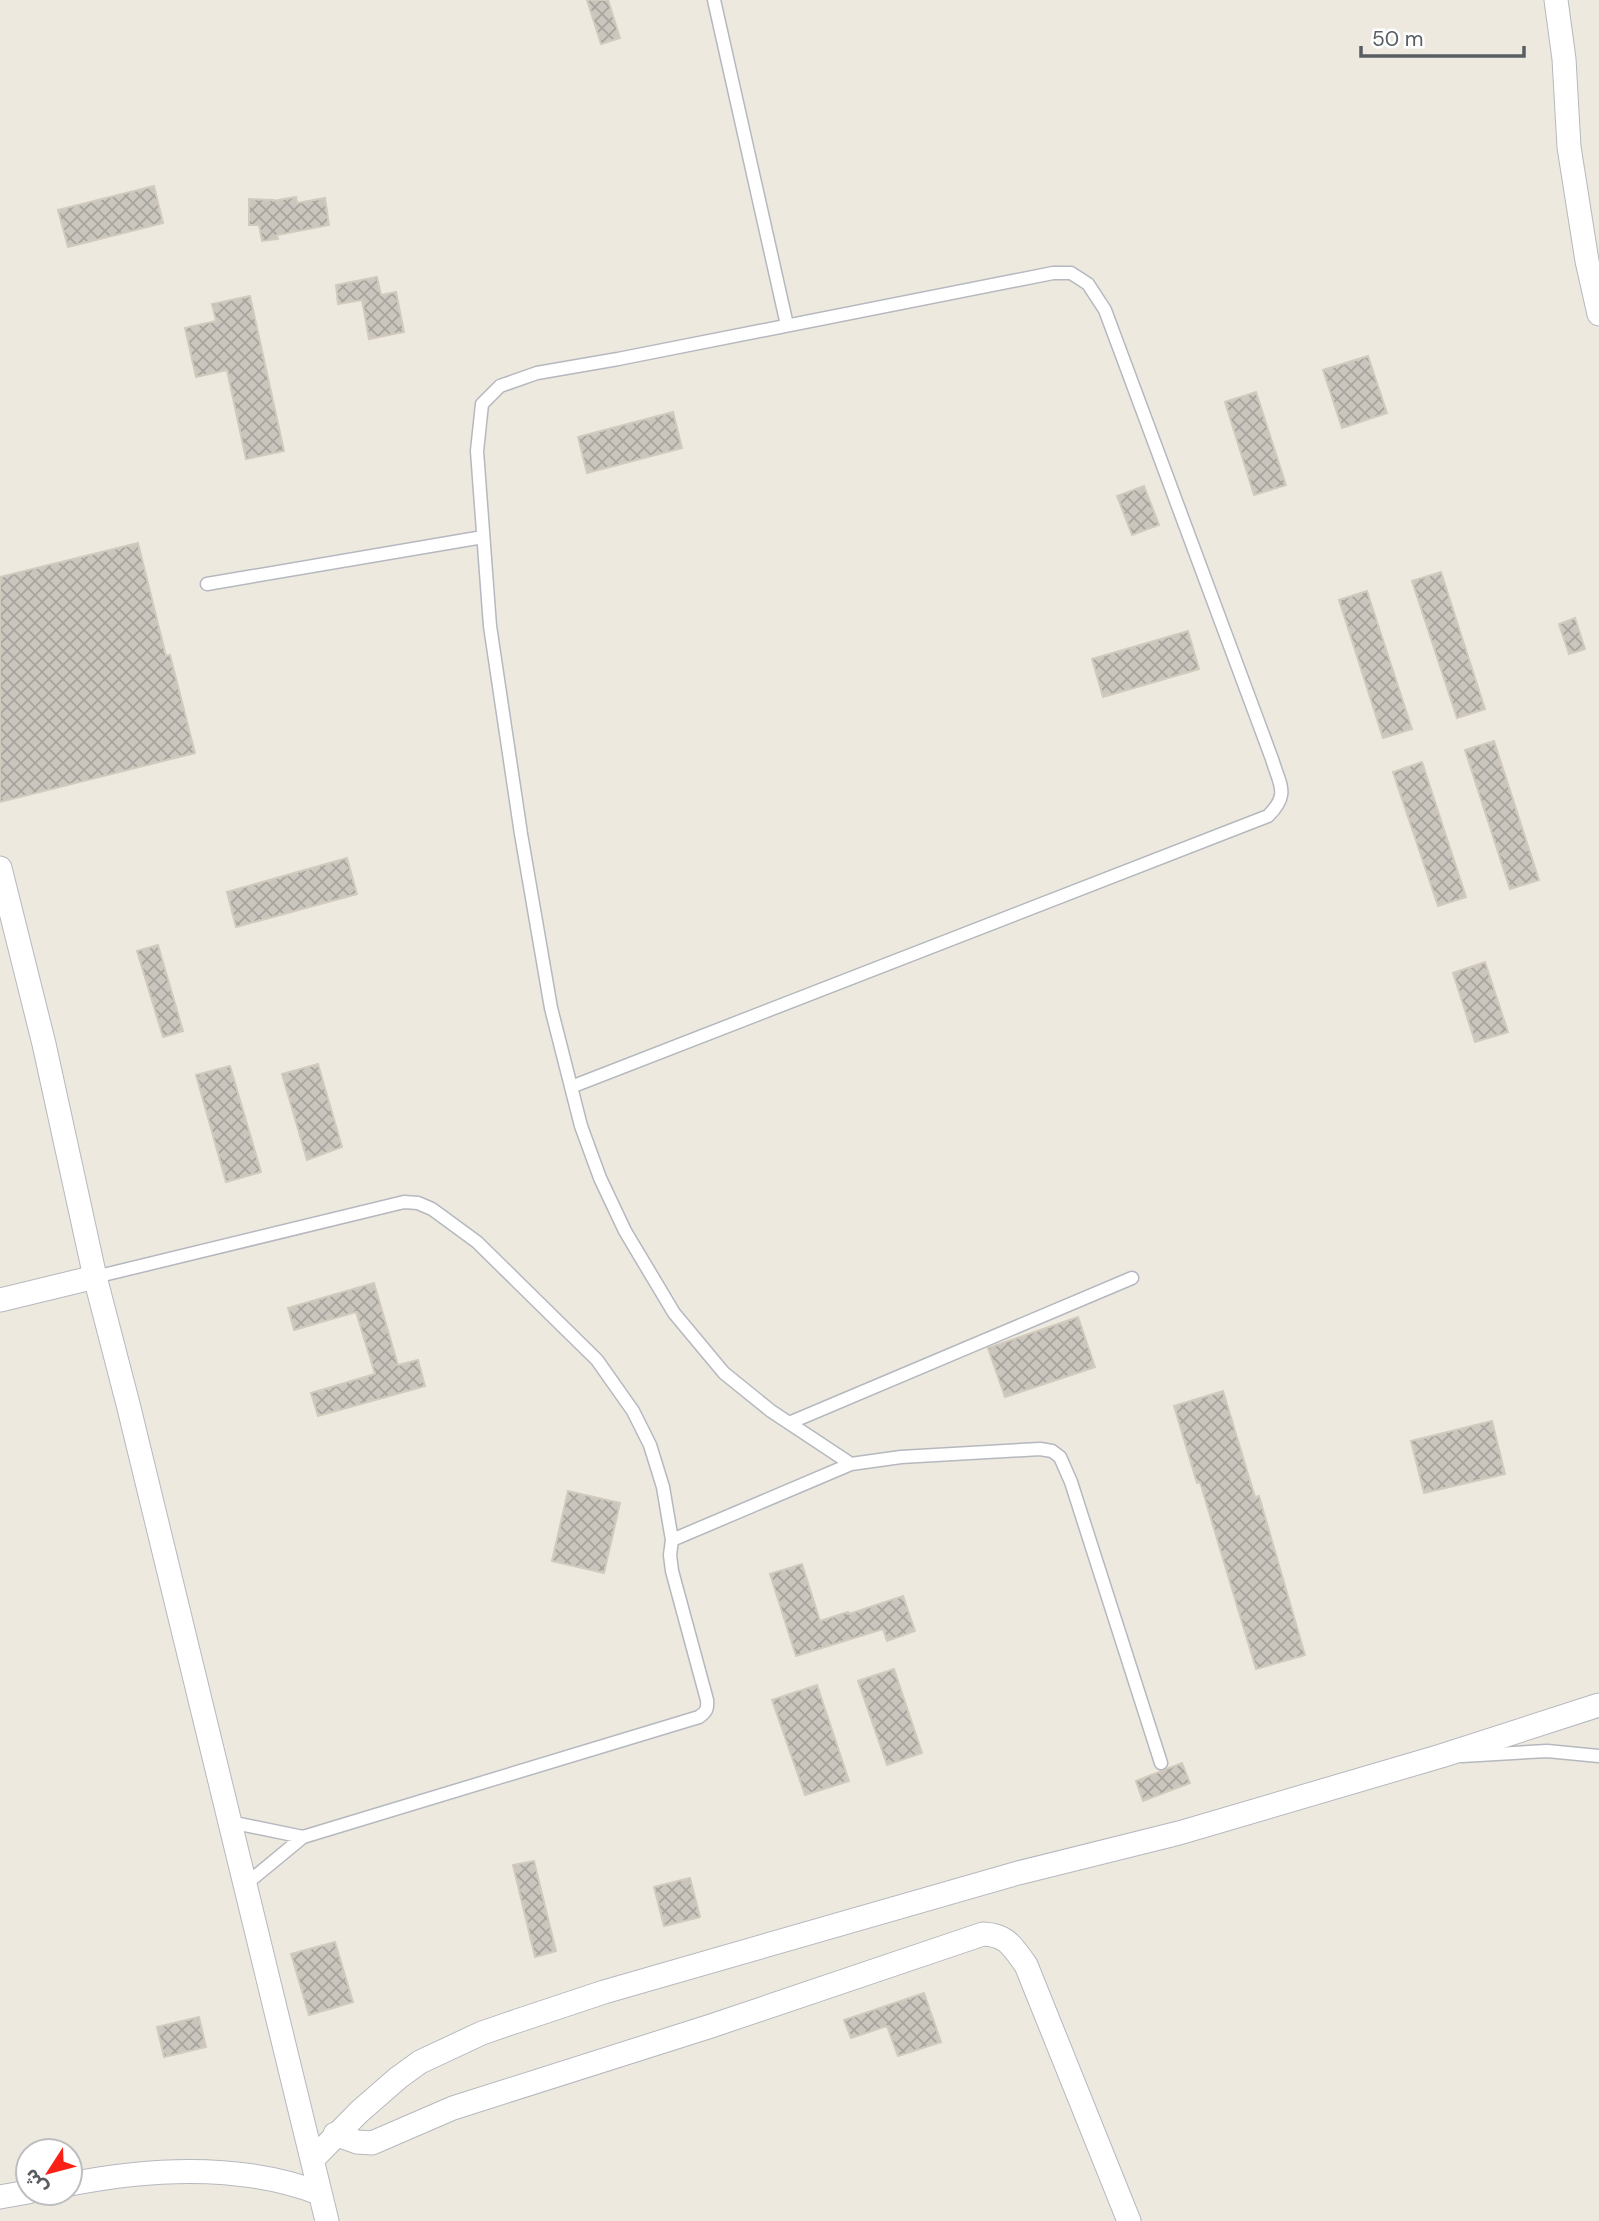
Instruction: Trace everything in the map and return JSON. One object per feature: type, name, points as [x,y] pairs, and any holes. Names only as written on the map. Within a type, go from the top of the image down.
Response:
[{"type":"street","points":[[1556,0],[1564,59],[1569,147],[1587,261],[1599,314]]},
{"type":"street","points":[[0,868],[44,1044],[95,1277],[327,2221]]},
{"type":"street","points":[[0,1300],[95,1277]]},
{"type":"street","points":[[312,2160],[335,2134],[398,2078],[420,2062],[482,2033],[604,1992],[1018,1873],[1180,1833],[1441,1756],[1599,1705]]},
{"type":"street","points":[[335,2134],[357,2142],[372,2143],[453,2109],[983,1934],[999,1935],[1012,1945],[1026,1965],[1129,2221]]},
{"type":"street","points":[[84,2181],[108,2176],[163,2172],[240,2173],[268,2177],[319,2193]]},
{"type":"lane","points":[[714,0],[788,325]]},
{"type":"lane","points":[[571,1087],[1268,816],[1279,805],[1282,790],[1272,759],[1105,310],[1088,284],[1071,273],[1053,272],[537,373],[500,386],[482,404],[477,451],[490,626],[521,834],[551,1008],[571,1087],[581,1126],[600,1178],[625,1231],[674,1313],[724,1373],[771,1411],[851,1464]]},
{"type":"lane","points":[[207,584],[483,537]]},
{"type":"lane","points":[[95,1277],[404,1202],[418,1203],[432,1209],[477,1242],[597,1360],[634,1411],[650,1445],[663,1486],[672,1540],[672,1571],[707,1700],[708,1708],[699,1717],[303,1837],[246,1884]]},
{"type":"lane","points":[[789,1423],[1132,1278]]},
{"type":"lane","points":[[672,1540],[851,1464],[901,1457],[1026,1449],[1052,1451],[1060,1457],[1071,1482],[1161,1763]]},
{"type":"lane","points":[[1441,1756],[1488,1756],[1547,1751],[1599,1756]]},
{"type":"lane","points":[[230,1822],[303,1837]]},
{"type":"building","points":[[587,0],[608,0],[620,38],[601,44]]},
{"type":"building","points":[[154,186],[163,223],[68,247],[58,210]]},
{"type":"building","points":[[296,197],[297,203],[325,198],[329,225],[277,235],[278,239],[262,241],[259,225],[249,225],[249,199],[273,201]]},
{"type":"building","points":[[377,277],[381,295],[396,292],[404,332],[369,339],[362,300],[338,304],[336,285]]},
{"type":"building","points":[[250,296],[284,451],[246,459],[227,370],[196,377],[185,328],[216,321],[212,304]]},
{"type":"building","points":[[1368,356],[1387,413],[1342,428],[1323,370]]},
{"type":"building","points":[[1256,392],[1286,485],[1254,495],[1225,402]]},
{"type":"building","points":[[673,412],[682,448],[587,473],[578,437]]},
{"type":"building","points":[[1144,486],[1159,525],[1132,535],[1117,496]]},
{"type":"building","points":[[138,543],[166,656],[170,655],[195,753],[0,802],[0,577]]},
{"type":"building","points":[[1441,572],[1485,709],[1457,718],[1412,581]]},
{"type":"building","points":[[1367,591],[1412,729],[1383,738],[1339,600]]},
{"type":"building","points":[[1575,618],[1585,649],[1569,654],[1559,624]]},
{"type":"building","points":[[1188,631],[1199,669],[1103,697],[1092,659]]},
{"type":"building","points":[[1494,741],[1539,880],[1510,889],[1465,750]]},
{"type":"building","points":[[1422,762],[1466,897],[1438,906],[1393,772]]},
{"type":"building","points":[[347,858],[357,894],[236,927],[227,892]]},
{"type":"building","points":[[158,945],[183,1031],[163,1037],[137,951]]},
{"type":"building","points":[[1485,962],[1508,1032],[1475,1042],[1453,973]]},
{"type":"building","points":[[318,1064],[342,1147],[307,1160],[282,1074]]},
{"type":"building","points":[[230,1066],[261,1172],[226,1182],[196,1075]]},
{"type":"building","points":[[374,1283],[398,1365],[418,1360],[425,1386],[318,1416],[311,1393],[375,1374],[356,1312],[294,1330],[288,1308]]},
{"type":"building","points":[[1078,1317],[1095,1367],[1005,1397],[988,1348]]},
{"type":"building","points":[[1223,1391],[1255,1497],[1259,1496],[1305,1655],[1256,1669],[1200,1482],[1197,1483],[1174,1406]]},
{"type":"building","points":[[1492,1421],[1505,1474],[1424,1493],[1411,1441]]},
{"type":"building","points":[[568,1491],[620,1503],[604,1573],[552,1561]]},
{"type":"building","points":[[802,1564],[820,1621],[903,1596],[915,1631],[887,1641],[883,1629],[796,1656],[770,1574]]},
{"type":"building","points":[[894,1669],[922,1753],[887,1765],[858,1681]]},
{"type":"building","points":[[817,1685],[849,1781],[805,1795],[772,1700]]},
{"type":"building","points":[[1182,1763],[1190,1783],[1143,1801],[1136,1781]]},
{"type":"building","points":[[534,1861],[556,1951],[535,1957],[513,1865]]},
{"type":"building","points":[[690,1878],[700,1917],[664,1926],[654,1887]]},
{"type":"building","points":[[335,1942],[353,2002],[309,2015],[291,1954]]},
{"type":"building","points":[[924,1993],[941,2042],[898,2056],[887,2026],[851,2038],[844,2020]]},
{"type":"building","points":[[199,2017],[206,2047],[164,2057],[157,2027]]}]
